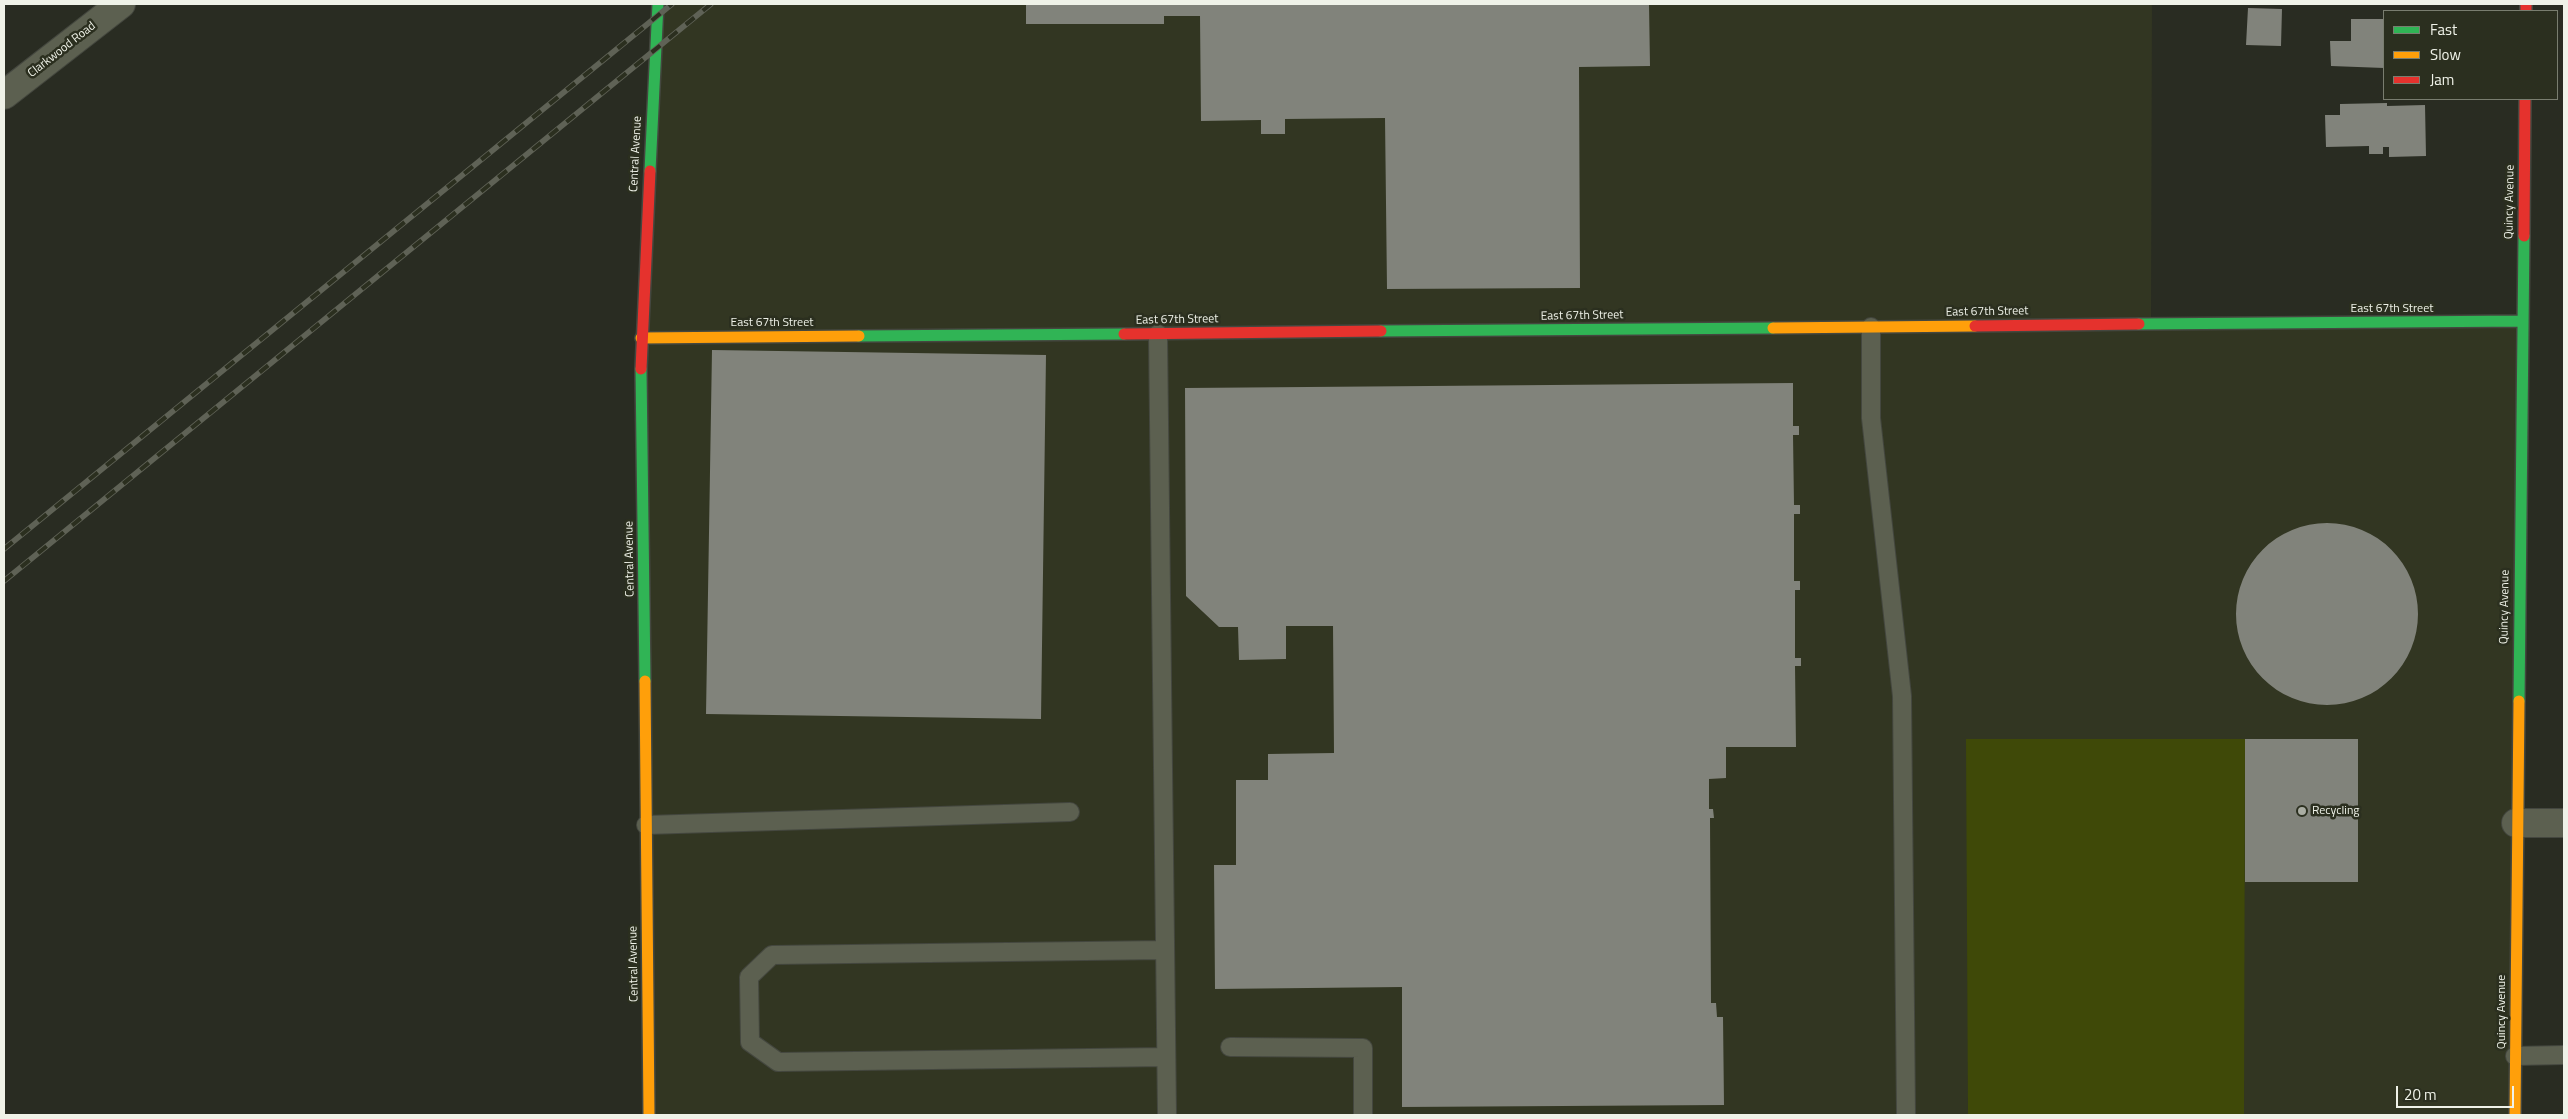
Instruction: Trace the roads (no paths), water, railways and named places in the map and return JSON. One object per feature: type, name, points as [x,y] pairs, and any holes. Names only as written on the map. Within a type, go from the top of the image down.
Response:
[{"type":"street","name":"Clarkwood Road","points":[[4,96],[121,4]]},
{"type":"street","name":"Central Avenue","points":[[649,1115],[641,338],[658,4]]},
{"type":"street","name":"Quincy Avenue","points":[[2515,1115],[2516,823],[2525,100]]},
{"type":"street","name":"East 67th Street","points":[[641,338],[2522,321]]},
{"type":"street","points":[[2516,823],[2564,822]]},
{"type":"lane","points":[[1871,327],[1871,418],[1902,696],[1906,1115]]},
{"type":"lane","points":[[1158,334],[1167,1115]]},
{"type":"lane","points":[[646,825],[1070,812]]},
{"type":"lane","points":[[1164,950],[772,955],[749,977],[750,1042],[778,1062],[1166,1056]]},
{"type":"lane","points":[[1230,1047],[1363,1048],[1363,1115]]},
{"type":"lane","points":[[2515,1056],[2564,1055]]},
{"type":"railway","points":[[4,549],[672,4]]},
{"type":"railway","points":[[4,581],[711,4]]},
{"type":"place","name":"Recycling","points":[[2302,811]]}]
